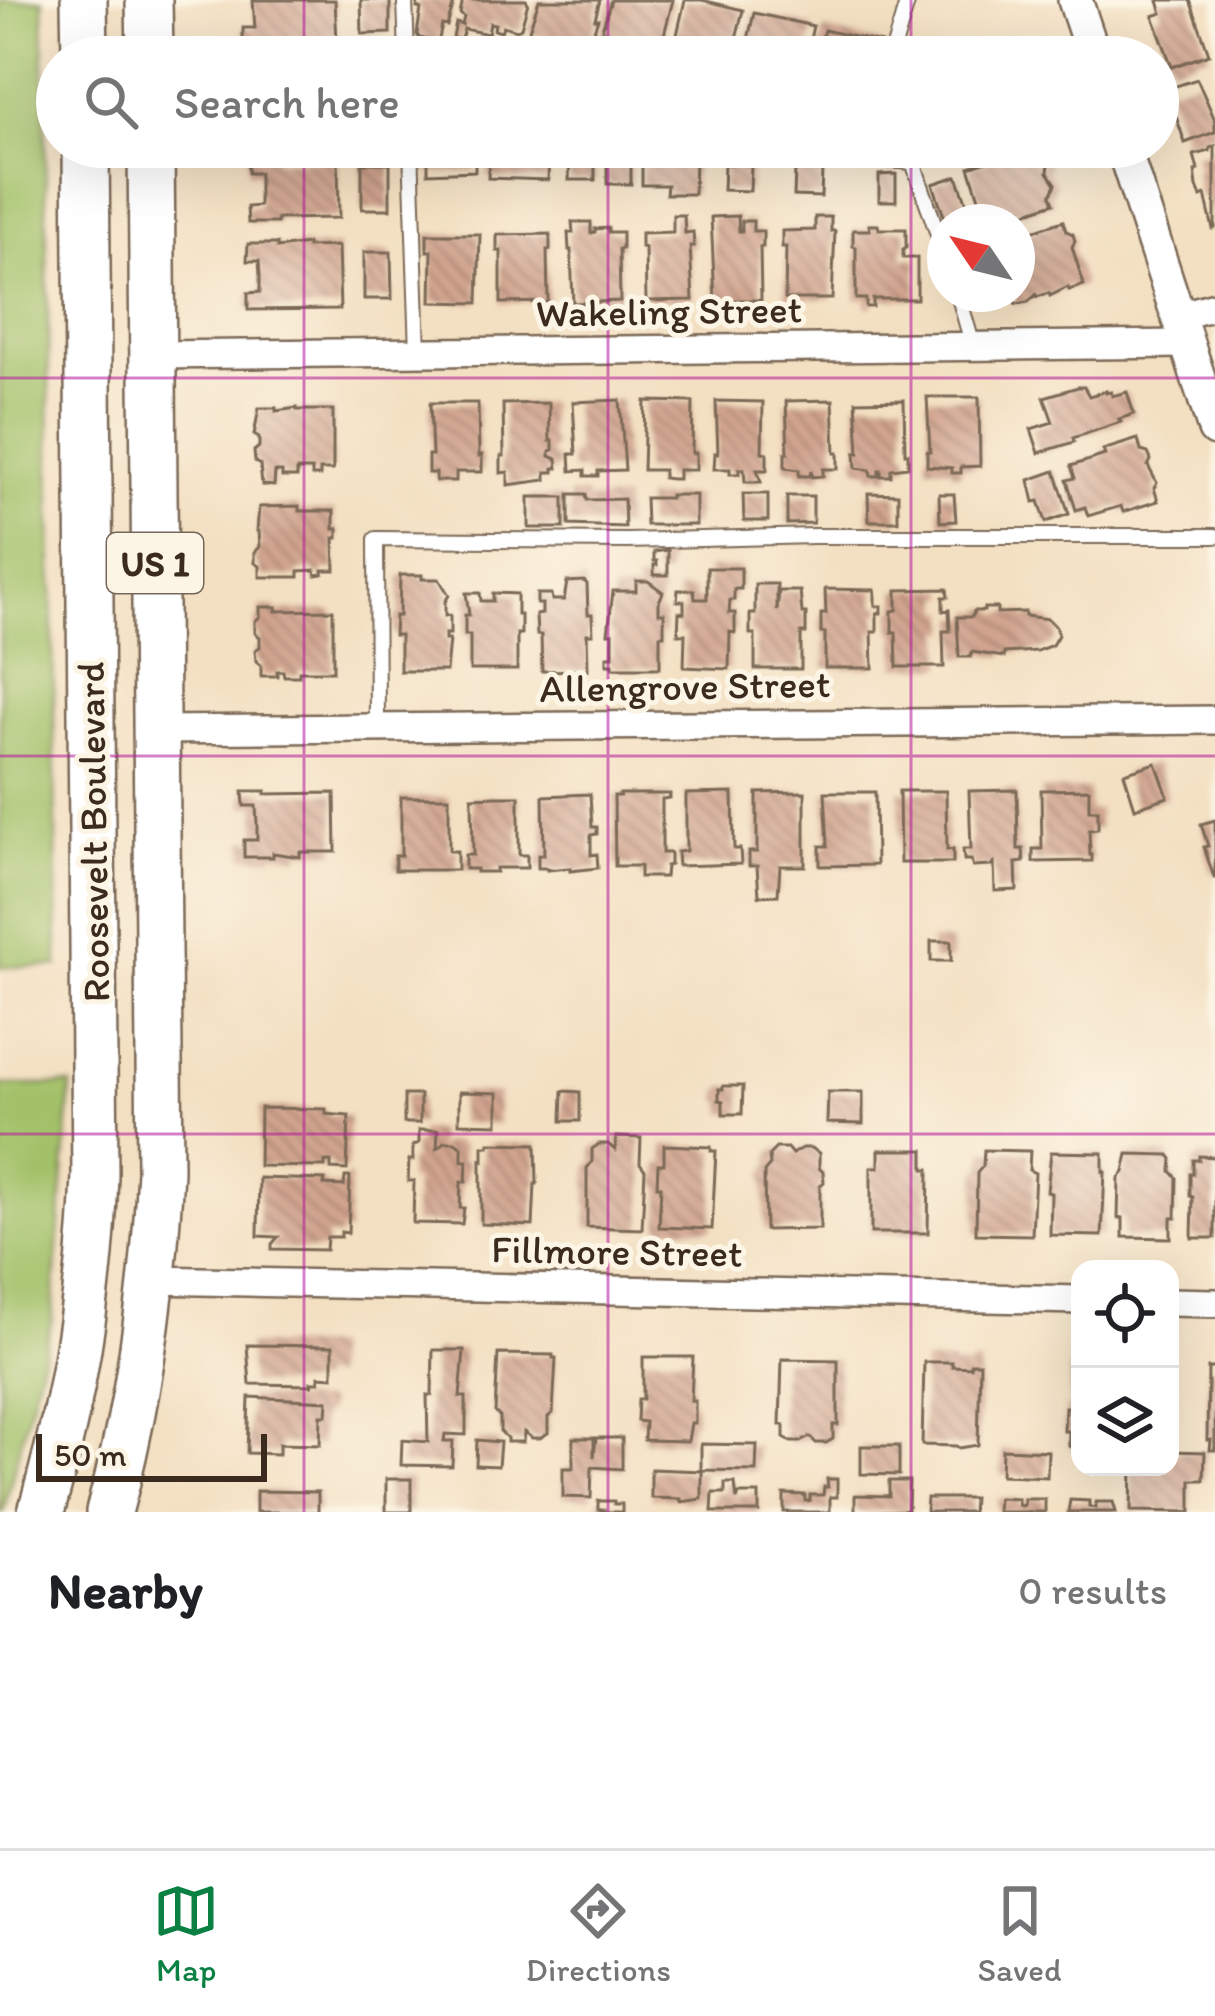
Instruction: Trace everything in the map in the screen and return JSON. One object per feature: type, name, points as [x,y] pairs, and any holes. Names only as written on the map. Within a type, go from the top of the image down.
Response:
[{"type":"highway","points":[[84,0],[85,36]]},
{"type":"highway","points":[[149,0],[150,36]]},
{"type":"highway","name":"Roosevelt Boulevard","points":[[41,1512],[69,1403],[94,1212],[86,168]]},
{"type":"highway","name":"Roosevelt Boulevard","points":[[120,1503],[153,1280],[160,1171],[151,168]]},
{"type":"street","points":[[1076,0],[1087,36]]},
{"type":"street","points":[[1130,168],[1215,429]]},
{"type":"street","name":"Wakeling Street","points":[[153,355],[973,346],[1182,330],[1215,306]]},
{"type":"street","name":"Allengrove Street","points":[[157,730],[1215,720]]},
{"type":"street","name":"Fillmore Street","points":[[153,1280],[1071,1300]]},
{"type":"street","points":[[1179,1302],[1215,1303]]},
{"type":"lane","points":[[405,0],[406,36]]},
{"type":"lane","points":[[897,36],[908,0]]},
{"type":"lane","points":[[412,168],[418,352]]},
{"type":"lane","points":[[915,168],[927,204]]},
{"type":"lane","points":[[963,312],[973,346]]},
{"type":"lane","points":[[377,728],[376,539],[1215,536]]},
{"type":"green space","points":[[0,0],[43,0],[44,36],[36,36],[36,168],[46,168],[58,966],[0,967]]},
{"type":"green space","points":[[0,1085],[71,1085],[52,1319],[3,1512],[0,1512]]},
{"type":"building","points":[[253,0],[335,0],[337,36],[243,36],[243,28],[255,28]]},
{"type":"building","points":[[361,0],[390,0],[390,33],[362,34]]},
{"type":"building","points":[[419,0],[455,0],[440,36],[418,36],[421,9],[417,8]]},
{"type":"building","points":[[463,0],[528,3],[517,30],[503,26],[501,32],[490,23],[488,34],[464,29],[462,36],[453,36],[456,23],[462,25]]},
{"type":"building","points":[[539,0],[600,0],[592,36],[542,36],[529,30]]},
{"type":"building","points":[[611,0],[673,0],[667,36],[600,36]]},
{"type":"building","points":[[685,0],[743,10],[737,36],[677,36]]},
{"type":"building","points":[[1190,0],[1209,54],[1179,65],[1179,36],[1160,36],[1153,16],[1162,13],[1158,1]]},
{"type":"building","points":[[754,13],[813,26],[811,36],[749,36]]},
{"type":"building","points":[[1197,79],[1215,120],[1215,132],[1185,143],[1179,125],[1179,85]]},
{"type":"building","points":[[1215,146],[1213,229],[1205,195],[1201,197],[1197,187],[1194,155]]},
{"type":"building","points":[[248,168],[338,168],[339,218],[248,223],[247,207],[259,206],[259,173],[248,173]]},
{"type":"building","points":[[362,168],[390,168],[390,209],[362,209]]},
{"type":"building","points":[[428,168],[475,168],[475,171],[428,173]]},
{"type":"building","points":[[488,168],[548,168],[548,180],[488,178]]},
{"type":"building","points":[[569,168],[595,168],[595,180],[569,180]]},
{"type":"building","points":[[607,168],[631,168],[631,184],[607,184]]},
{"type":"building","points":[[642,168],[695,168],[694,194],[666,194],[667,185],[642,185]]},
{"type":"building","points":[[724,168],[751,168],[750,191],[723,190]]},
{"type":"building","points":[[969,168],[1048,168],[1056,184],[1051,195],[1054,203],[1035,210],[1035,204],[981,204]]},
{"type":"building","points":[[795,170],[822,171],[821,197],[794,196]]},
{"type":"building","points":[[896,174],[896,201],[879,201],[879,175]]},
{"type":"building","points":[[957,176],[967,204],[940,204],[933,184]]},
{"type":"building","points":[[673,215],[684,215],[685,233],[693,232],[693,300],[646,301],[641,233],[673,232]]},
{"type":"building","points":[[738,216],[739,231],[742,221],[753,221],[753,231],[763,231],[761,300],[715,300],[711,217]]},
{"type":"building","points":[[815,217],[831,217],[831,231],[835,231],[832,299],[785,299],[782,231],[815,230]]},
{"type":"building","points":[[1063,221],[1066,231],[1073,234],[1072,247],[1084,285],[1035,296],[1035,230]]},
{"type":"building","points":[[572,222],[591,222],[591,233],[608,228],[608,232],[622,232],[620,301],[573,303],[568,233],[573,233]]},
{"type":"building","points":[[869,225],[906,229],[903,258],[917,258],[917,299],[873,299],[873,307],[866,307],[866,299],[856,299],[853,230],[870,230]]},
{"type":"building","points":[[427,234],[480,234],[478,303],[431,302],[432,251],[427,251]]},
{"type":"building","points":[[550,234],[548,302],[501,303],[497,235]]},
{"type":"building","points":[[248,244],[338,246],[340,309],[248,310],[248,293],[260,292],[260,275],[259,261],[247,261]]},
{"type":"building","points":[[364,252],[391,252],[392,299],[364,299]]},
{"type":"building","points":[[1084,387],[1089,396],[1127,392],[1134,414],[1039,453],[1031,429],[1053,422],[1044,397]]},
{"type":"building","points":[[927,397],[979,397],[980,466],[961,467],[961,473],[952,473],[952,468],[927,466]]},
{"type":"building","points":[[620,400],[625,470],[598,471],[598,476],[571,471],[570,454],[576,454],[573,402]]},
{"type":"building","points":[[833,400],[838,469],[823,469],[823,476],[812,477],[811,470],[810,476],[799,476],[799,470],[785,468],[786,401]]},
{"type":"building","points":[[904,400],[908,467],[891,469],[891,476],[881,476],[879,470],[879,476],[871,476],[870,470],[856,468],[856,401]]},
{"type":"building","points":[[645,401],[693,402],[696,470],[678,470],[678,479],[671,479],[663,478],[663,470],[643,470]]},
{"type":"building","points":[[716,401],[763,402],[762,452],[767,453],[767,470],[757,470],[761,482],[745,482],[744,469],[730,474],[730,469],[714,469]]},
{"type":"building","points":[[430,403],[478,403],[482,472],[456,472],[456,481],[436,481],[436,473],[428,473]]},
{"type":"building","points":[[549,403],[550,456],[557,459],[558,468],[546,472],[546,480],[508,485],[508,472],[501,473],[503,404]]},
{"type":"building","points":[[259,408],[333,410],[333,470],[312,476],[312,470],[297,470],[297,477],[275,472],[274,486],[262,485],[254,451],[259,447],[254,435]]},
{"type":"building","points":[[1138,439],[1141,451],[1151,460],[1148,466],[1157,483],[1158,501],[1088,516],[1085,507],[1076,510],[1067,480],[1075,478],[1071,466]]},
{"type":"building","points":[[1055,471],[1069,514],[1046,522],[1039,501],[1034,502],[1029,480]]},
{"type":"building","points":[[868,493],[898,494],[898,521],[869,521]]},
{"type":"building","points":[[569,494],[586,494],[587,500],[624,499],[625,527],[569,525]]},
{"type":"building","points":[[743,494],[768,494],[768,521],[744,521]]},
{"type":"building","points":[[939,494],[954,494],[956,521],[940,522]]},
{"type":"building","points":[[696,495],[696,525],[646,525],[645,498]]},
{"type":"building","points":[[787,496],[813,496],[813,523],[787,524]]},
{"type":"building","points":[[529,497],[564,497],[564,528],[529,528]]},
{"type":"building","points":[[299,506],[299,511],[334,511],[334,529],[338,529],[335,570],[316,575],[315,570],[299,571],[299,577],[260,577],[260,566],[255,563],[260,547],[259,507]]},
{"type":"building","points":[[668,550],[668,575],[654,575],[654,552]]},
{"type":"building","points":[[707,568],[741,568],[741,589],[734,589],[734,600],[730,600],[735,633],[730,632],[729,669],[684,667],[685,634],[678,634],[684,601],[677,601],[678,590],[694,590],[695,599],[707,599]]},
{"type":"building","points":[[400,575],[439,579],[449,595],[445,602],[445,616],[450,615],[450,634],[445,634],[449,640],[446,671],[400,671],[400,635],[394,635]]},
{"type":"building","points":[[584,581],[593,634],[587,634],[588,670],[542,671],[536,615],[542,614],[542,604],[537,604],[537,594],[564,600],[567,582]]},
{"type":"building","points":[[636,581],[648,581],[663,592],[659,602],[659,613],[664,613],[660,668],[607,664],[607,656],[613,656],[613,633],[608,633],[613,591],[636,591]]},
{"type":"building","points":[[755,584],[777,584],[777,611],[779,591],[800,591],[802,613],[806,613],[801,669],[755,669],[750,614],[755,614]]},
{"type":"building","points":[[825,589],[875,590],[875,606],[881,606],[881,613],[877,613],[877,632],[872,632],[873,668],[825,668],[821,614],[826,614]]},
{"type":"building","points":[[947,589],[943,611],[949,610],[950,631],[943,631],[944,667],[897,667],[892,611],[897,610],[897,590]]},
{"type":"building","points":[[466,593],[480,593],[481,601],[493,601],[493,593],[517,594],[521,634],[517,634],[517,670],[470,670]]},
{"type":"building","points":[[260,607],[333,610],[333,671],[284,676],[277,671],[277,676],[261,676],[255,650],[260,647],[255,621]]},
{"type":"building","points":[[984,608],[1048,619],[1058,635],[1052,645],[1037,651],[1004,653],[1004,657],[972,652],[971,657],[959,657],[957,617],[972,617]]},
{"type":"building","points":[[1156,763],[1168,797],[1135,808],[1124,773]]},
{"type":"building","points":[[1089,789],[1089,810],[1098,810],[1098,829],[1089,830],[1092,861],[1033,862],[1033,849],[1042,849],[1041,790]]},
{"type":"building","points":[[1017,790],[1018,849],[1023,849],[1024,862],[1016,863],[1017,890],[995,891],[994,863],[973,867],[971,860],[964,860],[963,849],[971,849],[969,791]]},
{"type":"building","points":[[243,791],[335,793],[336,852],[244,857],[244,840],[257,840],[257,824],[256,806],[244,806]]},
{"type":"building","points":[[899,791],[946,791],[947,850],[953,849],[953,863],[900,863]]},
{"type":"building","points":[[805,792],[805,866],[780,866],[778,895],[759,896],[757,866],[749,866],[749,852],[757,852],[757,793]]},
{"type":"building","points":[[825,792],[875,792],[876,865],[820,866],[820,846],[828,846]]},
{"type":"building","points":[[733,793],[734,849],[740,849],[741,864],[678,866],[677,852],[686,851],[686,794]]},
{"type":"building","points":[[590,794],[592,827],[597,827],[597,834],[591,835],[591,855],[597,854],[598,868],[538,868],[538,855],[544,855],[543,796]]},
{"type":"building","points":[[670,794],[662,799],[662,853],[670,853],[665,877],[640,877],[640,866],[615,866],[614,796]]},
{"type":"building","points":[[519,796],[519,855],[527,855],[527,868],[465,869],[465,855],[473,855],[472,797]]},
{"type":"building","points":[[401,797],[449,797],[449,851],[457,851],[457,870],[395,870],[395,856],[401,856]]},
{"type":"building","points":[[1215,820],[1215,878],[1214,878],[1201,824]]},
{"type":"building","points":[[931,941],[951,941],[951,961],[931,961]]},
{"type":"building","points":[[743,1086],[742,1114],[723,1114],[719,1089]]},
{"type":"building","points":[[563,1091],[580,1092],[580,1121],[562,1121]]},
{"type":"building","points":[[459,1092],[498,1093],[498,1124],[459,1123]]},
{"type":"building","points":[[828,1092],[863,1092],[863,1124],[827,1123]]},
{"type":"building","points":[[404,1095],[420,1095],[420,1123],[404,1123]]},
{"type":"building","points":[[260,1108],[326,1109],[326,1114],[349,1116],[347,1170],[331,1169],[331,1162],[325,1162],[325,1167],[259,1166]]},
{"type":"building","points":[[419,1130],[438,1130],[437,1148],[445,1142],[462,1147],[462,1161],[467,1161],[466,1182],[461,1182],[462,1224],[413,1223],[414,1181],[408,1181],[409,1160],[413,1160],[413,1146],[419,1143]]},
{"type":"building","points":[[616,1137],[641,1138],[640,1163],[645,1170],[642,1229],[587,1227],[587,1168],[592,1149],[608,1144],[615,1150]]},
{"type":"building","points":[[536,1144],[533,1226],[481,1224],[481,1160],[483,1146]]},
{"type":"building","points":[[664,1145],[716,1151],[712,1229],[659,1227],[658,1164],[664,1164]]},
{"type":"building","points":[[776,1148],[787,1148],[792,1154],[802,1148],[819,1153],[824,1182],[820,1186],[820,1229],[765,1230],[764,1172]]},
{"type":"building","points":[[879,1150],[924,1150],[924,1169],[929,1169],[928,1233],[871,1233],[871,1167],[879,1167]]},
{"type":"building","points":[[984,1150],[1030,1151],[1029,1170],[1035,1173],[1032,1235],[976,1234],[977,1173],[983,1166]]},
{"type":"building","points":[[1051,1152],[1103,1153],[1102,1236],[1050,1235]]},
{"type":"building","points":[[1128,1154],[1169,1155],[1172,1159],[1171,1171],[1177,1178],[1171,1238],[1123,1237],[1123,1218],[1118,1218],[1119,1178]]},
{"type":"building","points":[[1199,1156],[1215,1157],[1215,1238],[1192,1238],[1190,1174]]},
{"type":"building","points":[[345,1177],[350,1177],[348,1233],[327,1237],[326,1250],[272,1249],[278,1237],[258,1236],[259,1178],[325,1180],[324,1185],[344,1186]]},
{"type":"building","points":[[247,1345],[333,1346],[333,1377],[319,1376],[319,1382],[312,1385],[250,1384]]},
{"type":"building","points":[[433,1350],[464,1350],[460,1397],[466,1397],[466,1435],[445,1434],[444,1441],[453,1441],[452,1466],[401,1465],[402,1440],[428,1442]]},
{"type":"building","points":[[498,1354],[556,1358],[553,1413],[548,1417],[548,1433],[540,1438],[524,1432],[523,1442],[507,1442],[500,1431],[495,1412]]},
{"type":"building","points":[[643,1357],[693,1357],[695,1423],[691,1423],[688,1441],[644,1440],[645,1422],[637,1421],[638,1399],[643,1399]]},
{"type":"building","points":[[782,1359],[838,1360],[838,1425],[833,1425],[833,1439],[816,1443],[810,1437],[800,1442],[784,1438],[784,1425],[780,1425]]},
{"type":"building","points":[[924,1362],[971,1367],[971,1363],[980,1363],[978,1445],[922,1445]]},
{"type":"building","points":[[1071,1365],[1071,1447],[1069,1431],[1064,1431],[1065,1407],[1070,1407]]},
{"type":"building","points":[[1208,1368],[1215,1368],[1215,1450],[1210,1450],[1211,1440],[1207,1440]]},
{"type":"building","points":[[249,1397],[328,1401],[327,1415],[321,1415],[320,1445],[279,1444],[279,1454],[247,1453]]},
{"type":"building","points":[[573,1438],[594,1438],[594,1457],[596,1438],[622,1438],[622,1469],[592,1467],[591,1498],[563,1497],[563,1468],[573,1468]]},
{"type":"building","points":[[477,1440],[500,1442],[498,1466],[476,1465]]},
{"type":"building","points":[[701,1444],[757,1445],[756,1471],[701,1470]]},
{"type":"building","points":[[861,1446],[899,1446],[899,1475],[861,1474]]},
{"type":"building","points":[[1002,1449],[1048,1451],[1047,1477],[1001,1475]]},
{"type":"building","points":[[1179,1451],[1205,1452],[1204,1480],[1191,1480],[1191,1512],[1131,1511],[1132,1476],[1179,1476]]},
{"type":"building","points":[[651,1469],[702,1471],[702,1499],[651,1498]]},
{"type":"building","points":[[386,1479],[411,1479],[411,1512],[386,1512]]},
{"type":"building","points":[[827,1479],[837,1479],[837,1497],[830,1497],[830,1512],[784,1512],[784,1494],[805,1495],[805,1501],[810,1501],[810,1495],[823,1495]]},
{"type":"building","points":[[889,1481],[909,1481],[908,1510],[855,1512],[855,1495],[889,1496]]},
{"type":"building","points":[[725,1483],[735,1483],[737,1500],[739,1494],[759,1494],[759,1512],[712,1512],[713,1493],[725,1493]]},
{"type":"building","points":[[256,1491],[318,1492],[318,1512],[256,1512]]},
{"type":"building","points":[[927,1498],[973,1498],[972,1512],[926,1512]]},
{"type":"building","points":[[998,1498],[1018,1499],[1021,1506],[1024,1499],[1045,1499],[1045,1512],[997,1512]]},
{"type":"building","points":[[1070,1500],[1089,1501],[1089,1507],[1096,1508],[1096,1502],[1113,1502],[1116,1512],[1068,1512]]},
{"type":"building","points":[[598,1501],[622,1504],[622,1512],[601,1512]]}]
